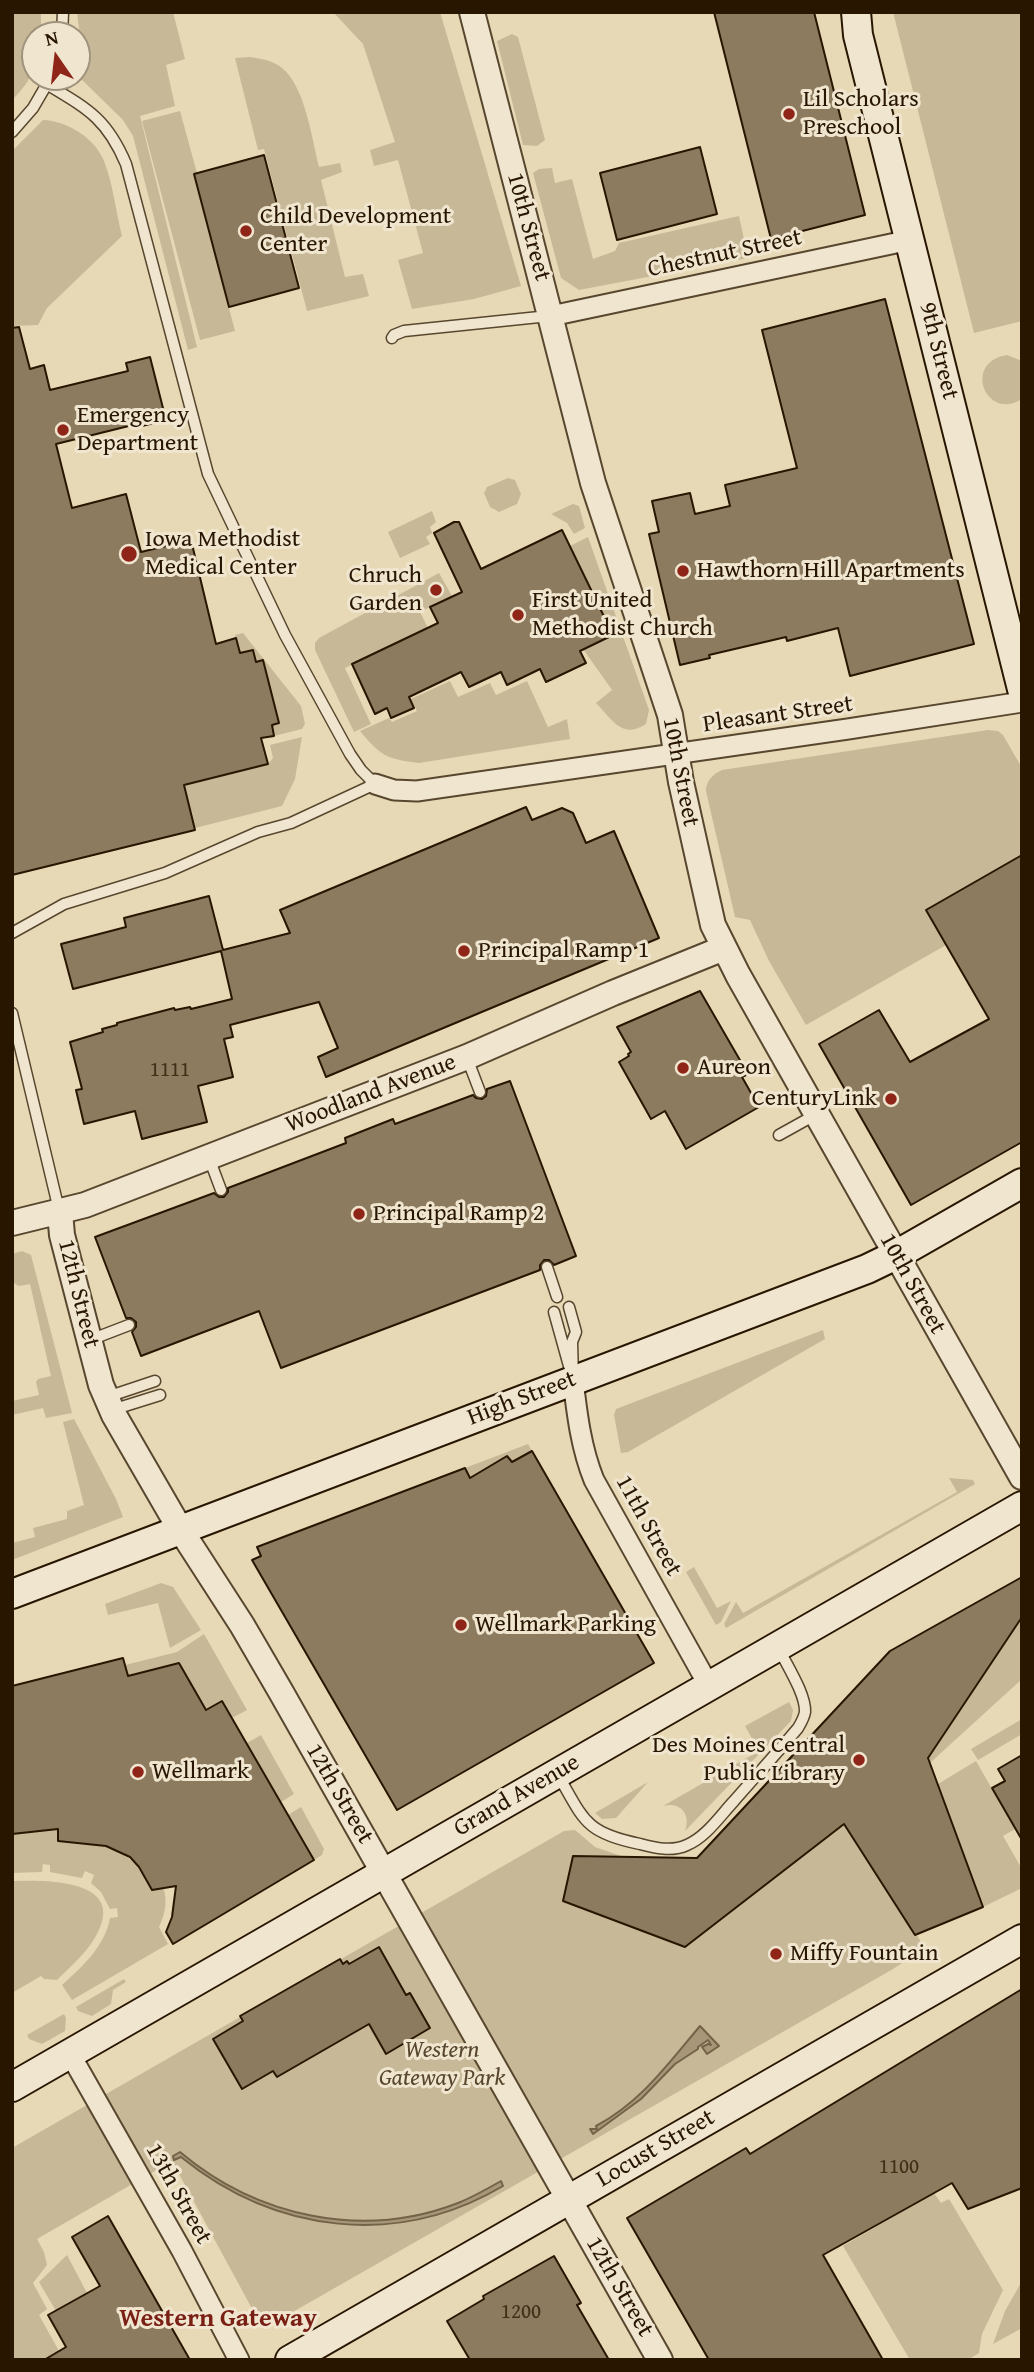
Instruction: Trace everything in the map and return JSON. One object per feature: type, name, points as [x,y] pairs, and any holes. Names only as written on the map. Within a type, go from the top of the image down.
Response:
[{"type":"main road","name":"9th Street","points":[[855,20],[1022,689]]},
{"type":"main road","name":"High Street","points":[[12,1594],[867,1269],[1022,1183]]},
{"type":"main road","name":"Grand Avenue","points":[[12,2087],[1022,1506]]},
{"type":"main road","name":"Locust Street","points":[[290,2360],[1022,1939]]},
{"type":"street","name":"10th Street","points":[[472,12],[593,483],[613,551],[666,702],[713,925],[816,1114],[1022,1477]]},
{"type":"street","name":"Chestnut Street","points":[[551,316],[910,240]]},
{"type":"street","name":"Pleasant Street","points":[[375,783],[394,790],[416,791],[1022,702]]},
{"type":"street","name":"Woodland Avenue","points":[[12,1223],[85,1205],[467,1057],[724,948]]},
{"type":"street","name":"12th Street","points":[[60,1212],[62,1235],[109,1404],[180,1529],[242,1625],[660,2360]]},
{"type":"street","name":"11th Street","points":[[573,1380],[579,1428],[594,1480],[709,1686]]},
{"type":"street","name":"13th Street","points":[[70,2054],[182,2251],[239,2360]]},
{"type":"lane","points":[[12,132],[43,91]]},
{"type":"lane","points":[[12,933],[64,904],[165,873],[258,832],[291,824],[375,783],[361,770],[350,754],[285,635],[208,474],[118,145],[99,119],[63,91]]},
{"type":"lane","points":[[392,338],[404,331],[551,316]]},
{"type":"lane","points":[[12,1013],[60,1212]]},
{"type":"lane","points":[[467,1057],[480,1092]]},
{"type":"lane","points":[[779,1135],[816,1114]]},
{"type":"lane","points":[[209,1157],[221,1190]]},
{"type":"lane","points":[[547,1267],[557,1297]]},
{"type":"lane","points":[[569,1307],[576,1332],[572,1342],[573,1380]]},
{"type":"lane","points":[[554,1312],[573,1380]]},
{"type":"lane","points":[[90,1340],[129,1325]]},
{"type":"lane","points":[[109,1404],[155,1381]]},
{"type":"lane","points":[[109,1404],[160,1395]]},
{"type":"lane","points":[[557,1773],[582,1816],[593,1828],[617,1840],[660,1849],[676,1849],[688,1845],[713,1825],[799,1728],[803,1720],[803,1702],[778,1647]]},
{"type":"green space","points":[[12,12],[41,12],[41,21],[21,21],[21,90],[12,100]]},
{"type":"green space","points":[[77,12],[173,12],[185,59],[166,65],[175,106],[140,116],[197,347],[188,350],[133,136],[123,120],[91,89],[91,21],[78,21]]},
{"type":"green space","points":[[333,12],[440,12],[521,286],[474,299],[412,309],[398,260],[423,253],[398,160],[374,166],[370,150],[395,142],[363,44]]},
{"type":"green space","points":[[893,12],[1022,12],[1022,321],[974,333]]},
{"type":"green space","points":[[512,34],[518,37],[545,140],[537,146],[523,145],[497,41]]},
{"type":"green space","points":[[250,57],[274,63],[290,76],[302,100],[319,167],[340,163],[342,172],[321,180],[345,277],[363,274],[369,296],[307,311],[264,149],[258,150],[235,58]]},
{"type":"green space","points":[[180,111],[235,331],[200,340],[142,121]]},
{"type":"green space","points":[[43,120],[79,132],[100,153],[110,179],[122,236],[47,308],[38,325],[12,326],[12,151]]},
{"type":"green space","points":[[552,168],[555,183],[572,179],[593,259],[615,251],[619,243],[739,216],[748,258],[579,290],[561,278],[533,173],[539,169]]},
{"type":"green space","points":[[1007,355],[1022,361],[1022,399],[1009,404],[998,403],[990,397],[982,378],[985,368],[993,360]]},
{"type":"green space","points":[[508,478],[515,480],[521,494],[517,504],[499,512],[490,507],[484,493],[487,487]]},
{"type":"green space","points":[[573,504],[579,506],[585,528],[574,534],[567,523],[551,514]]},
{"type":"green space","points":[[432,511],[436,522],[430,527],[432,533],[426,537],[430,544],[400,558],[388,532]]},
{"type":"green space","points":[[588,537],[649,710],[646,724],[630,730],[618,726],[596,703],[612,690],[583,649],[613,635],[570,546]]},
{"type":"green space","points":[[439,573],[452,596],[420,612],[428,628],[345,668],[371,724],[354,732],[315,650],[315,643],[319,638]]},
{"type":"green space","points":[[243,633],[301,706],[305,724],[302,729],[274,736],[272,725],[279,723],[263,660],[256,662],[240,653],[235,635]]},
{"type":"green space","points":[[450,681],[458,697],[490,683],[496,695],[527,681],[548,727],[567,719],[570,739],[419,763],[385,755],[360,731],[389,718],[392,722],[417,711],[411,699]]},
{"type":"green space","points":[[988,730],[998,731],[1003,735],[1022,768],[1022,855],[926,910],[946,945],[806,1025],[769,961],[750,920],[735,917],[706,791],[709,781],[722,770]]},
{"type":"green space","points":[[302,737],[295,779],[282,806],[195,828],[184,785],[268,764],[273,758],[270,745]]},
{"type":"green space","points":[[22,1251],[31,1255],[72,1413],[46,1418],[43,1408],[12,1415],[12,1401],[39,1395],[36,1382],[51,1376],[30,1284],[19,1286],[12,1282],[12,1254]]},
{"type":"green space","points":[[823,1330],[825,1339],[628,1452],[621,1453],[614,1415],[616,1409]]},
{"type":"green space","points":[[74,1419],[123,1517],[12,1560],[12,1543],[35,1537],[33,1528],[67,1519],[67,1511],[84,1505],[63,1422]]},
{"type":"green space","points":[[528,1444],[532,1451],[512,1462],[507,1456],[470,1478],[465,1468]]},
{"type":"green space","points":[[949,1478],[973,1480],[975,1484],[726,1628],[724,1624],[736,1602],[743,1613],[957,1492]]},
{"type":"green space","points":[[694,1567],[717,1608],[731,1601],[721,1622],[716,1625],[686,1572]]},
{"type":"green space","points":[[161,1583],[173,1587],[201,1630],[170,1648],[158,1603],[108,1615],[105,1604]]},
{"type":"green space","points":[[1022,1617],[1022,1679],[930,1763],[929,1758]]},
{"type":"green space","points":[[204,1634],[247,1710],[232,1718],[222,1701],[206,1710],[179,1663],[128,1676],[125,1665],[177,1652]]},
{"type":"green space","points":[[789,1702],[793,1710],[791,1721],[685,1831],[687,1820],[683,1811],[675,1806],[663,1806],[759,1751],[745,1726]]},
{"type":"green space","points":[[1022,1719],[1022,1734],[978,1760],[971,1749]]},
{"type":"green space","points":[[261,1735],[294,1794],[281,1802],[247,1743]]},
{"type":"green space","points":[[976,1761],[1015,1829],[1003,1836],[1022,1869],[1022,1888],[983,1907],[938,1784]]},
{"type":"green space","points":[[648,1782],[616,1818],[602,1819],[595,1813]]},
{"type":"green space","points":[[301,1807],[324,1849],[322,1855],[314,1860],[288,1815]]},
{"type":"green space","name":"Western Gateway Park","points":[[844,1824],[925,1948],[893,1969],[263,2329],[172,2161],[37,2239],[47,2265],[33,2283],[47,2309],[39,2315],[64,2360],[12,2360],[12,2148],[564,1831],[575,1830],[595,1847],[624,1857],[573,1857],[564,1901],[684,1947]]},
{"type":"green space","points":[[58,1830],[58,1841],[88,1843],[114,1849],[135,1864],[151,1890],[163,1887],[166,1902],[159,1927],[168,1944],[72,2000],[62,1985],[98,1946],[110,1918],[118,1917],[117,1908],[110,1909],[101,1892],[91,1883],[94,1875],[85,1871],[82,1878],[50,1872],[50,1865],[43,1864],[42,1872],[12,1873],[12,1834]]},
{"type":"green space","points":[[12,1881],[43,1881],[77,1886],[91,1892],[101,1902],[103,1916],[89,1947],[57,1980],[44,1979],[41,1976],[12,1993]]},
{"type":"green space","points":[[124,1979],[126,1982],[113,1990],[111,2004],[92,2016],[78,2011],[76,2007]]},
{"type":"green space","points":[[64,2014],[65,2031],[42,2044],[29,2039],[27,2035]]},
{"type":"green space","points":[[934,2193],[941,2203],[949,2199],[1003,2290],[982,2334],[979,2353],[968,2360],[910,2360],[843,2246]]},
{"type":"green space","points":[[67,2255],[87,2293],[56,2311],[39,2282]]},
{"type":"green space","points":[[1022,2281],[1022,2328],[993,2344],[1005,2311]]},
{"type":"shaded area","points":[[700,2026],[719,2046],[707,2054],[702,2047],[711,2045],[708,2040],[675,2064],[641,2099],[593,2134],[590,2129],[597,2129],[596,2126],[640,2094]]},
{"type":"shaded area","points":[[180,2152],[243,2193],[312,2216],[349,2220],[385,2220],[422,2214],[475,2196],[501,2181],[503,2186],[463,2206],[422,2218],[380,2224],[338,2224],[297,2216],[257,2203],[218,2183],[181,2157],[174,2160],[173,2156]]},
{"type":"building","name":"Lil Scholars Preschool","points":[[714,12],[814,12],[865,215],[771,239]]},
{"type":"building","points":[[700,147],[717,214],[617,240],[600,173]]},
{"type":"building","name":"Child Development Center","points":[[264,155],[299,288],[229,307],[194,174]]},
{"type":"building","points":[[885,299],[974,644],[850,676],[838,628],[787,641],[786,637],[709,655],[710,658],[680,665],[649,534],[659,532],[652,501],[690,493],[695,514],[730,506],[725,485],[797,468],[762,330]]},
{"type":"building","points":[[19,327],[30,369],[44,365],[50,390],[128,371],[126,363],[150,357],[166,420],[142,426],[141,423],[56,444],[72,508],[126,494],[141,552],[191,540],[216,644],[236,638],[240,653],[253,650],[256,662],[263,660],[279,723],[272,725],[274,736],[261,738],[268,764],[184,785],[195,830],[12,875],[12,328]]},
{"type":"building","name":"First United Methodist Church","points":[[459,522],[481,569],[562,530],[613,635],[580,651],[586,663],[546,682],[540,669],[507,685],[501,672],[469,687],[461,672],[409,697],[414,708],[391,718],[387,708],[375,714],[352,664],[438,623],[430,607],[462,592],[434,533]]},
{"type":"building","name":"Principal Ramp 1","points":[[526,807],[532,820],[562,808],[573,813],[586,843],[614,831],[659,938],[326,1077],[318,1057],[338,1048],[319,1002],[230,1025],[233,1037],[224,1039],[233,1077],[198,1086],[207,1122],[142,1139],[135,1111],[84,1124],[76,1090],[82,1089],[70,1042],[103,1032],[102,1029],[117,1023],[174,1008],[191,1009],[232,999],[221,951],[73,989],[61,944],[126,927],[124,918],[209,896],[223,950],[290,933],[280,910]]},
{"type":"building","points":[[1022,855],[1022,1142],[911,1205],[819,1044],[879,1010],[910,1062],[989,1019],[926,910]]},
{"type":"building","name":"Aureon","points":[[700,991],[748,1074],[742,1077],[759,1107],[686,1149],[665,1111],[651,1119],[619,1062],[631,1052],[617,1027]]},
{"type":"building","name":"Principal Ramp 2","points":[[510,1081],[576,1256],[554,1265],[549,1260],[544,1260],[540,1270],[281,1368],[259,1311],[141,1356],[132,1332],[136,1322],[126,1318],[95,1237],[214,1193],[224,1197],[228,1188],[346,1143],[345,1138],[393,1119],[395,1124],[473,1095],[482,1099],[486,1096],[487,1089]]},
{"type":"building","name":"Wellmark Parking","points":[[532,1451],[654,1663],[397,1810],[252,1560],[261,1556],[257,1547],[465,1468],[470,1478],[507,1456],[512,1462]]},
{"type":"building","name":"Des Moines Central Public Library","points":[[1022,1577],[1022,1617],[928,1758],[983,1907],[915,1935],[844,1824],[685,1947],[563,1901],[573,1856],[697,1858],[890,1651]]},
{"type":"building","name":"Wellmark","points":[[123,1658],[128,1676],[179,1663],[206,1710],[222,1701],[314,1860],[173,1944],[166,1932],[172,1917],[176,1886],[152,1890],[130,1857],[106,1846],[58,1841],[58,1829],[12,1834],[12,1686]]},
{"type":"building","points":[[1022,1755],[1022,1840],[992,1788],[1005,1781],[998,1769]]},
{"type":"building","points":[[379,1947],[406,1995],[410,1993],[430,2028],[386,2054],[369,2024],[277,2077],[273,2071],[242,2089],[213,2039],[243,2021],[240,2016],[340,1959],[343,1964],[347,1961],[349,1964]]},
{"type":"building","points":[[1022,1989],[1022,2188],[968,2209],[952,2183],[823,2255],[883,2360],[709,2360],[627,2218],[746,2148],[750,2154]]},
{"type":"building","points":[[108,2216],[190,2360],[44,2360],[66,2347],[48,2315],[100,2286],[72,2237]]},
{"type":"building","points":[[554,2256],[581,2303],[577,2305],[609,2360],[470,2360],[447,2321],[484,2299],[483,2296]]},
{"type":"place","name":"Lil Scholars Preschool","points":[[789,114]]},
{"type":"place","name":"Child Development Center","points":[[246,231]]},
{"type":"place","name":"Emergency Department","points":[[63,430]]},
{"type":"place","name":"Iowa Methodist Medical Center","points":[[129,554]]},
{"type":"place","name":"Hawthorn Hill Apartments","points":[[683,571]]},
{"type":"place","name":"Chruch Garden","points":[[436,590]]},
{"type":"place","name":"First United Methodist Church","points":[[518,615]]},
{"type":"place","name":"Principal Ramp 1","points":[[464,951]]},
{"type":"place","name":"Aureon","points":[[683,1068]]},
{"type":"place","name":"CenturyLink","points":[[891,1099]]},
{"type":"place","name":"Principal Ramp 2","points":[[359,1214]]},
{"type":"place","name":"Wellmark Parking","points":[[461,1625]]},
{"type":"place","name":"Des Moines Central Public Library","points":[[859,1760]]},
{"type":"place","name":"Wellmark","points":[[138,1772]]},
{"type":"place","name":"Miffy Fountain","points":[[776,1954]]},
{"type":"district","name":"Western Gateway","points":[[218,2319]]}]
